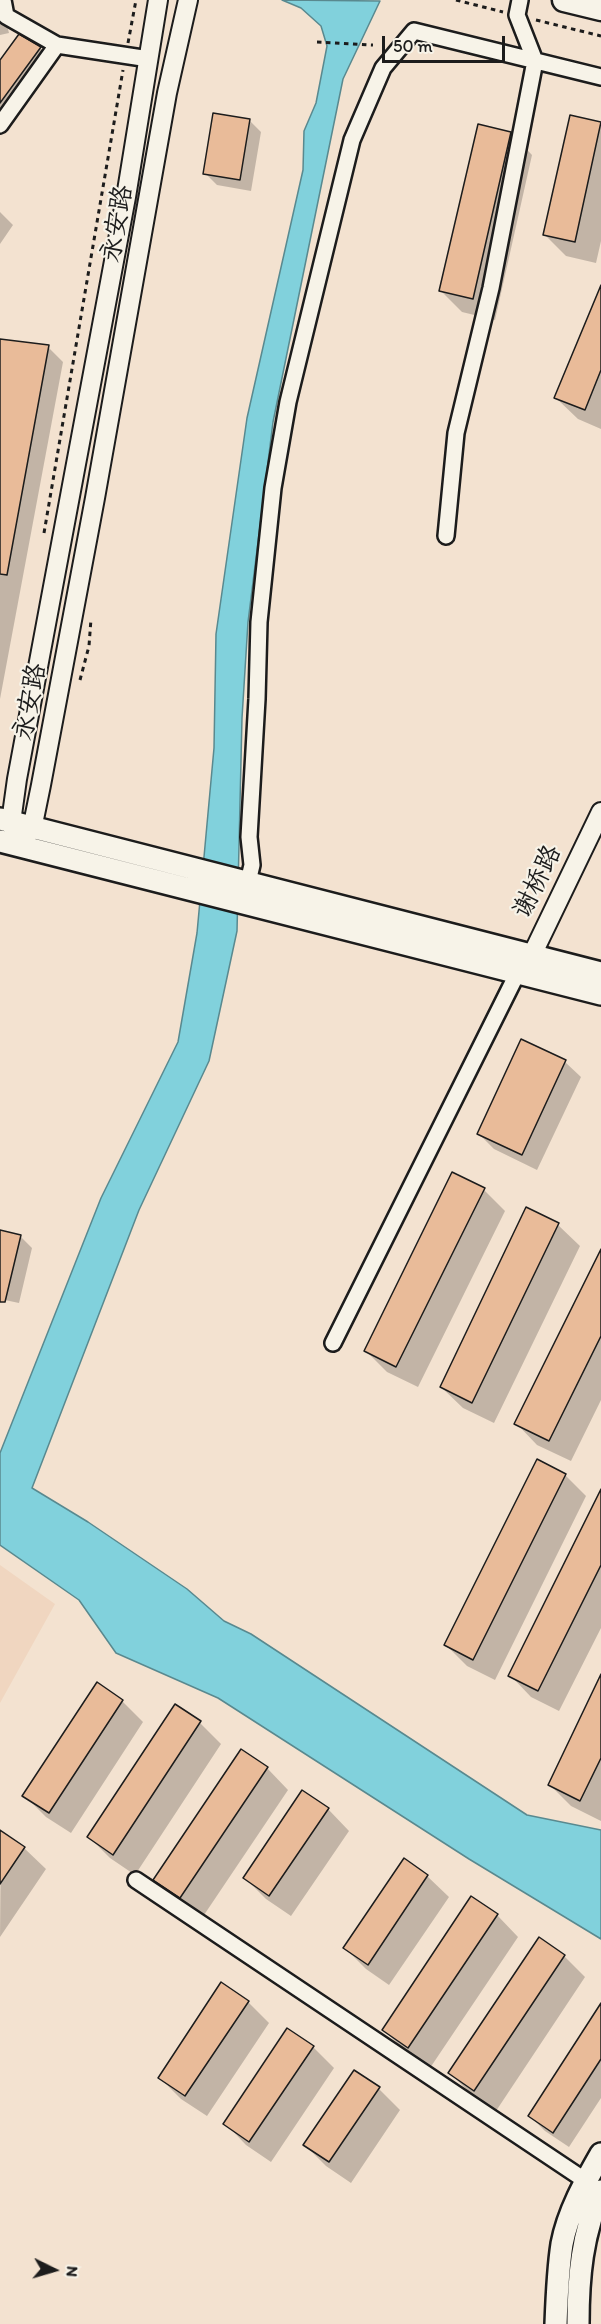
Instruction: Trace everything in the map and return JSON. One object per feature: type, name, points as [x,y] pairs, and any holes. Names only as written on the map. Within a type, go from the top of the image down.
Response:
[{"type":"main road","points":[[564,0],[601,9]]},
{"type":"main road","points":[[7,832],[32,829],[195,879]]},
{"type":"main road","points":[[7,832],[246,892],[532,955],[601,973]]},
{"type":"main road","points":[[246,892],[601,994]]},
{"type":"main road","points":[[578,2324],[578,2292],[583,2243],[601,2154]]},
{"type":"main road","points":[[556,2324],[562,2243],[572,2212],[593,2186]]},
{"type":"street","points":[[3,0],[3,19],[57,45],[149,58]]},
{"type":"street","name":"永安路","points":[[7,832],[126,197],[159,0]]},
{"type":"street","name":"永安路","points":[[32,829],[95,498],[167,93],[188,0]]},
{"type":"street","points":[[446,536],[456,433],[491,288],[535,61],[517,15],[520,0]]},
{"type":"street","points":[[246,892],[252,865],[249,837],[259,622],[273,488],[288,402],[352,140],[383,68],[414,31],[601,77]]},
{"type":"street","points":[[0,125],[57,45]]},
{"type":"street","points":[[126,197],[148,201]]},
{"type":"street","name":"谢桥路","points":[[518,972],[532,955],[601,812]]},
{"type":"street","points":[[333,1343],[518,972]]},
{"type":"street","points":[[136,1880],[593,2186]]},
{"type":"path","points":[[43,539],[136,0]]},
{"type":"path","points":[[317,42],[373,45]]},
{"type":"shaded area","points":[[0,1565],[55,1604],[0,1703]]},
{"type":"water","points":[[282,0],[380,1],[343,79],[273,422],[248,622],[242,718],[237,931],[209,1061],[139,1210],[32,1488],[88,1522],[187,1589],[224,1621],[251,1634],[527,1815],[601,1830],[601,1939],[469,1859],[218,1698],[116,1653],[79,1600],[0,1545],[0,1453],[101,1198],[178,1042],[197,933],[214,748],[216,634],[247,418],[303,170],[304,131],[316,103],[327,46],[321,26],[301,8]]},
{"type":"building","points":[[19,34],[41,47],[0,103],[0,60]]},
{"type":"building","points":[[213,113],[250,119],[240,180],[203,174]]},
{"type":"building","points":[[570,115],[601,122],[575,242],[543,235]]},
{"type":"building","points":[[478,124],[511,132],[473,299],[439,291]]},
{"type":"building","points":[[601,285],[601,370],[585,410],[554,398]]},
{"type":"building","points":[[0,339],[49,345],[7,575],[0,574]]},
{"type":"building","points":[[521,1039],[566,1060],[522,1155],[477,1134]]},
{"type":"building","points":[[452,1172],[485,1188],[396,1367],[364,1351]]},
{"type":"building","points":[[526,1207],[559,1223],[472,1403],[440,1387]]},
{"type":"building","points":[[0,1230],[21,1235],[5,1302],[0,1302]]},
{"type":"building","points":[[601,1249],[601,1336],[549,1441],[514,1424]]},
{"type":"building","points":[[537,1459],[566,1474],[473,1660],[444,1645]]},
{"type":"building","points":[[601,1489],[601,1565],[538,1691],[508,1676]]},
{"type":"building","points":[[601,1674],[601,1758],[580,1801],[548,1785]]},
{"type":"building","points":[[97,1682],[123,1700],[49,1813],[22,1796]]},
{"type":"building","points":[[175,1704],[201,1721],[113,1855],[87,1837]]},
{"type":"building","points":[[241,1749],[268,1767],[180,1898],[153,1880]]},
{"type":"building","points":[[302,1790],[329,1808],[269,1896],[243,1878]]},
{"type":"building","points":[[0,1830],[25,1847],[0,1884]]},
{"type":"building","points":[[404,1858],[428,1875],[368,1965],[343,1948]]},
{"type":"building","points":[[471,1896],[498,1914],[408,2048],[382,2030]]},
{"type":"building","points":[[539,1937],[565,1955],[474,2091],[448,2073]]},
{"type":"building","points":[[221,1982],[249,2001],[185,2096],[158,2078]]},
{"type":"building","points":[[601,2003],[601,2059],[553,2133],[528,2116]]},
{"type":"building","points":[[287,2028],[314,2046],[249,2142],[223,2124]]},
{"type":"building","points":[[354,2070],[380,2087],[329,2162],[303,2145]]}]
